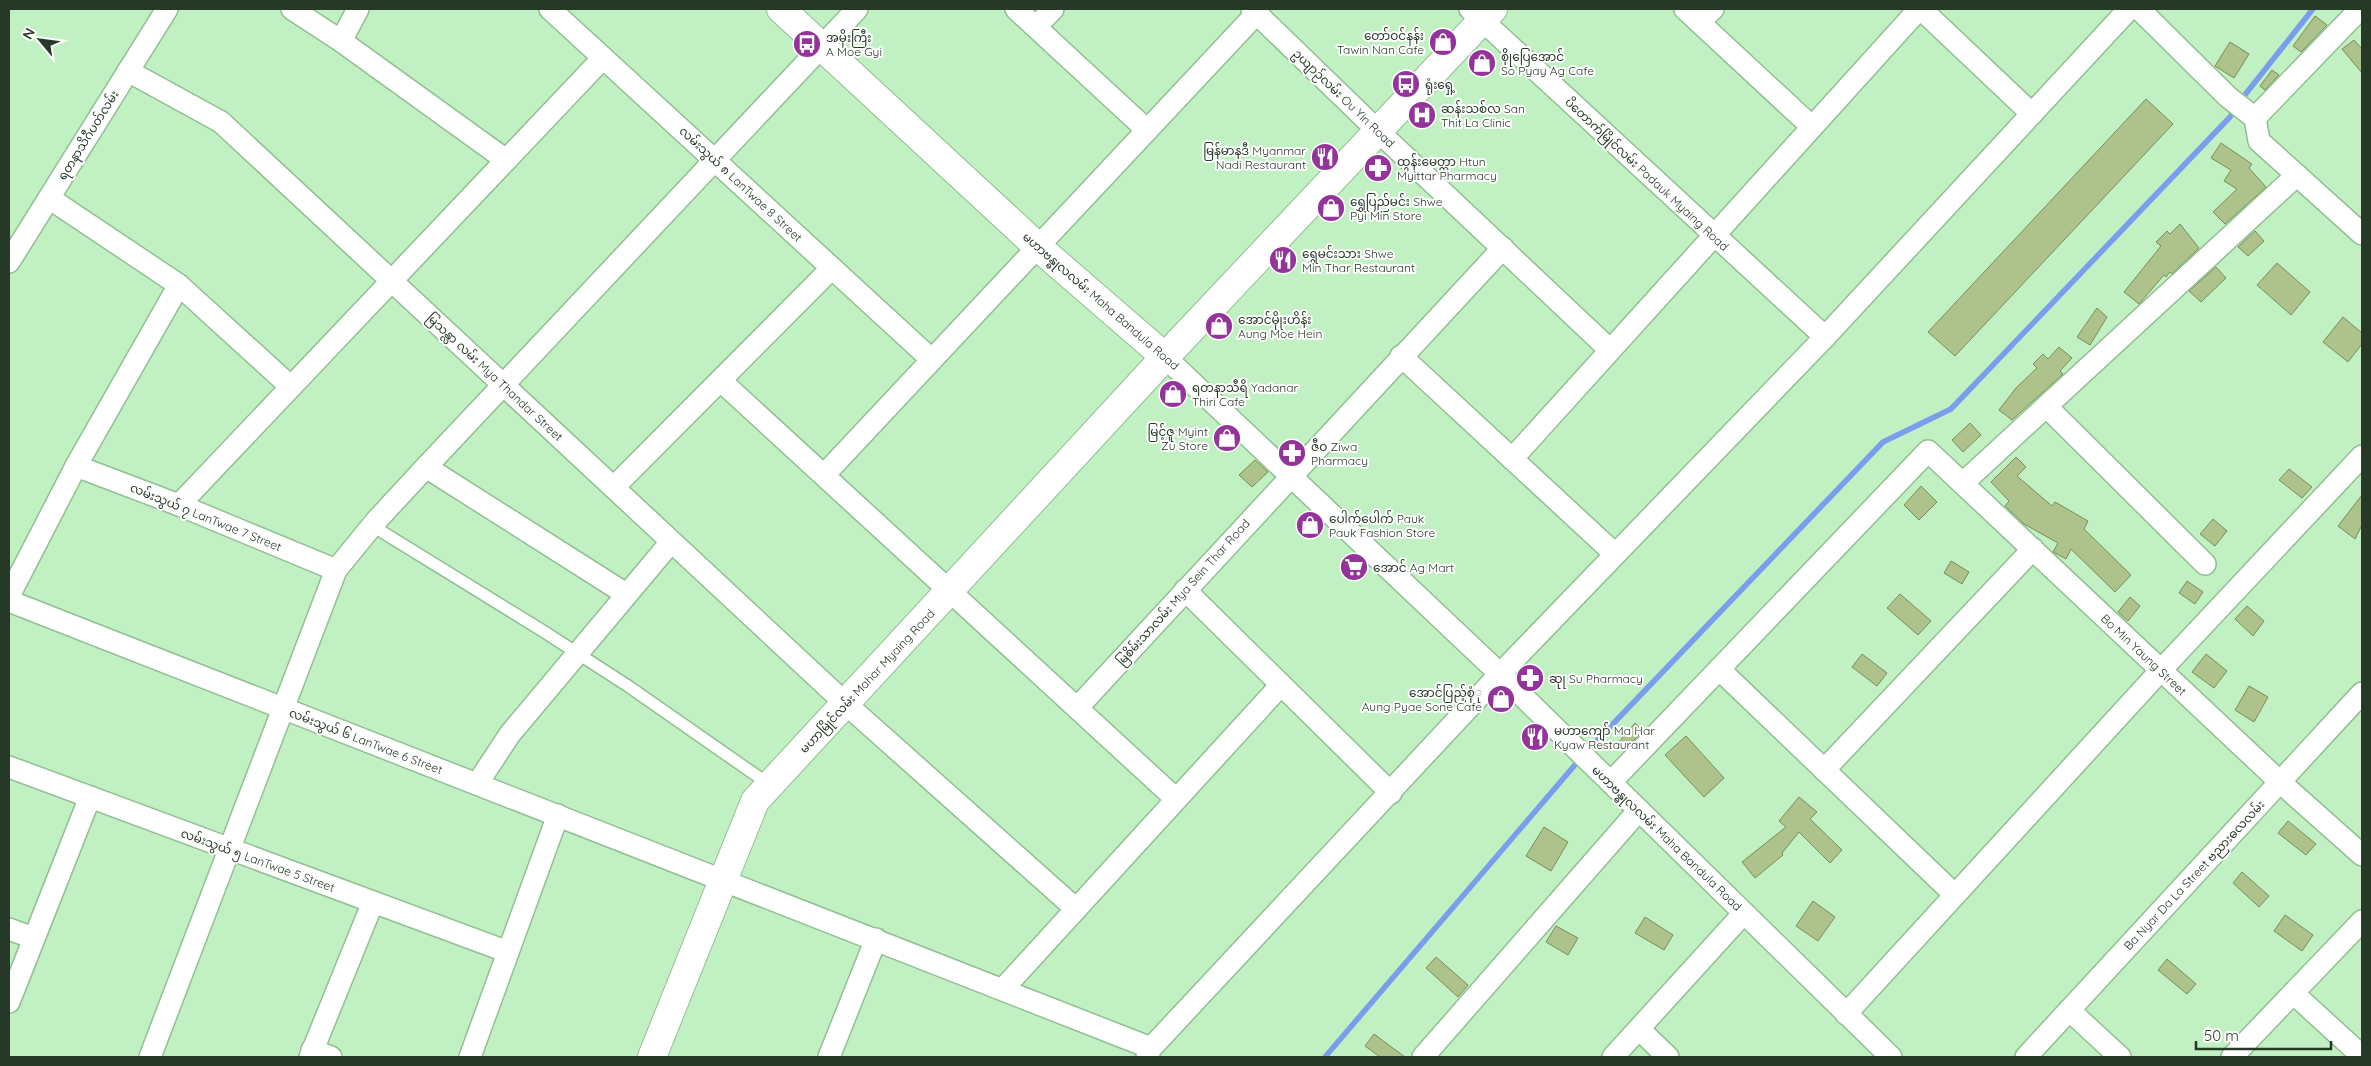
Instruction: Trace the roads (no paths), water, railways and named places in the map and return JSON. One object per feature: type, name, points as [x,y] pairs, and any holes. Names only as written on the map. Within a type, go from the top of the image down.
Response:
[{"type":"street","name":"ရတနာသိဂီပတ်လမ်း","points":[[9,262],[167,9]]},
{"type":"street","points":[[292,9],[341,41],[506,160]]},
{"type":"street","points":[[341,41],[358,9]]},
{"type":"street","name":"လမ်းသွယ် ၈ LanTwae 8 Street","points":[[550,9],[932,360]]},
{"type":"street","name":"မဟာဗန္ဓုလလမ်း Maha Bandula Road","points":[[781,9],[1038,247],[1165,357],[1500,674],[1891,1057]]},
{"type":"street","points":[[150,1057],[336,570],[372,526],[502,384],[857,9]]},
{"type":"street","points":[[1016,9],[1147,130]]},
{"type":"street","points":[[1036,27],[1053,9]]},
{"type":"street","points":[[1512,459],[1920,9],[2032,114]]},
{"type":"street","points":[[1149,1053],[1500,674],[1825,337],[2129,9]]},
{"type":"street","points":[[2138,9],[2228,97],[2251,114],[2259,141],[2362,234]]},
{"type":"street","points":[[824,475],[1147,130],[1254,11]]},
{"type":"street","name":"ဥယျာဉ်လမ်း Ou Yin Road","points":[[1254,11],[1610,350]]},
{"type":"street","name":"မဟာမြိုင်လမ်း Mahar Myaing Road","points":[[652,1057],[755,801],[1165,357],[1379,132],[1482,13]]},
{"type":"street","name":"ပိတောက်မြိုင်လမ်း Padauk Myaing Road","points":[[1482,13],[1714,236],[1825,337]]},
{"type":"street","points":[[1699,13],[1812,127]]},
{"type":"street","points":[[2251,114],[2358,16]]},
{"type":"street","points":[[179,505],[603,58]]},
{"type":"street","name":"မြသန္လာ လမ်း Mya Thandar Street","points":[[128,71],[221,122],[846,704],[1076,909]]},
{"type":"street","points":[[1963,483],[2297,176]]},
{"type":"street","points":[[49,198],[179,285],[291,386]]},
{"type":"street","points":[[1290,476],[1503,248]]},
{"type":"street","points":[[614,487],[722,381],[832,268]]},
{"type":"street","points":[[9,596],[76,466],[179,285]]},
{"type":"street","points":[[1401,356],[1615,554]]},
{"type":"street","points":[[722,381],[1176,799]]},
{"type":"street","points":[[2047,407],[2205,564]]},
{"type":"street","name":"Bo Min Yaung Street","points":[[1719,669],[1928,450],[2280,782],[2362,855]]},
{"type":"street","points":[[1846,1014],[2162,669],[2362,456]]},
{"type":"street","name":"လမ်းသွယ် ၇ LanTwae 7 Street","points":[[76,466],[179,505],[336,570]]},
{"type":"street","points":[[426,467],[626,594]]},
{"type":"street","name":"မြစိမ်းသာလမ်း Mya Sein Thar Road","points":[[1077,708],[1290,476]]},
{"type":"street","points":[[477,784],[510,734],[626,594],[672,542]]},
{"type":"street","points":[[1824,770],[2033,548]]},
{"type":"street","points":[[1185,590],[1391,793]]},
{"type":"street","name":"လမ်းသွယ် ၆ LanTwae 6 Street","points":[[9,601],[1003,989],[1149,1053]]},
{"type":"street","points":[[1611,782],[1719,669],[1955,895]]},
{"type":"street","points":[[1003,989],[1281,686]]},
{"type":"street","name":"Ba Nyar Da La Street ဗညားဓလလမ်း","points":[[2026,1057],[2362,693]]},
{"type":"street","name":"လမ်းသွယ် ၅ LanTwae 5 Street","points":[[9,767],[508,952]]},
{"type":"street","points":[[9,1002],[32,938],[90,797]]},
{"type":"street","points":[[1423,1057],[1639,810]]},
{"type":"street","points":[[470,1057],[558,815]]},
{"type":"street","points":[[318,1055],[373,902]]},
{"type":"street","points":[[1613,1057],[1744,914]]},
{"type":"street","points":[[2232,1057],[2362,921]]},
{"type":"street","points":[[9,929],[32,938]]},
{"type":"street","points":[[829,1057],[876,939]]},
{"type":"street","points":[[2293,993],[2362,1056]]},
{"type":"street","points":[[2069,1010],[2120,1057]]},
{"type":"street","points":[[1639,1029],[1668,1057]]},
{"type":"lane","points":[[372,526],[577,653],[770,785]]},
{"type":"waterway","points":[[2240,101],[2313,9]]},
{"type":"waterway","points":[[1586,752],[1883,442],[1951,409],[2230,117],[2235,108]]},
{"type":"waterway","points":[[1325,1057],[1580,759]]},
{"type":"place","name":"တော်ဝင်နန်း Tawin Nan Cafe","points":[[1443,42]]},
{"type":"place","name":"အမိုးကြီး A Moe Gyi","points":[[807,44]]},
{"type":"place","name":"စိုုပြေအောင် So Pyay Ag Cafe","points":[[1482,63]]},
{"type":"place","name":"ရုံးရှေ့","points":[[1406,84]]},
{"type":"place","name":"ဆန်းသစ်လ San Thit La Clinic","points":[[1422,115]]},
{"type":"place","name":"မြန်မာနဒီ Myanmar Nadi Restaurant","points":[[1325,157]]},
{"type":"place","name":"ထွန်းမေတ္တာ Htun Myittar Pharmacy","points":[[1378,168]]},
{"type":"place","name":"ရွှေပြည်မင်း Shwe Pyi Min Store","points":[[1331,208]]},
{"type":"place","name":"ရွှေမင်းသား Shwe Min Thar Restaurant","points":[[1283,260]]},
{"type":"place","name":"အောင်မိုုးဟိန်း Aung Moe Hein","points":[[1219,326]]},
{"type":"place","name":"ရတနာသီရိ Yadanar Thiri Cafe","points":[[1173,394]]},
{"type":"place","name":"မြင့်ဇူ Myint Zu Store","points":[[1227,438]]},
{"type":"place","name":"ဇီဝ Ziwa Pharmacy","points":[[1292,453]]},
{"type":"place","name":"ပေါက်ပေါက် Pauk Pauk Fashion Store","points":[[1310,525]]},
{"type":"place","name":"အောင် Ag Mart","points":[[1354,567]]},
{"type":"place","name":"ဆုု Su Pharmacy","points":[[1530,678]]},
{"type":"place","name":"အောင်ပြည့်စုံု Aung Pyae Sone Cafe","points":[[1501,699]]},
{"type":"place","name":"မဟာကျော် Ma Har Kyaw Restaurant","points":[[1535,737]]}]
